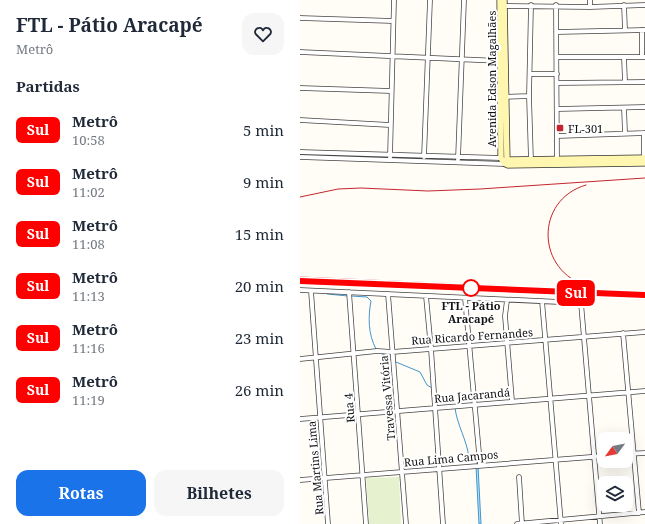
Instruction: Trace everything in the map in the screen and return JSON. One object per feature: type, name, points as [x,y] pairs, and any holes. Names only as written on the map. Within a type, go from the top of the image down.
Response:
[{"type":"street","points":[[390,161],[394,0]]},
{"type":"street","points":[[424,163],[430,0]]},
{"type":"street","points":[[458,164],[464,0]]},
{"type":"street","points":[[590,0],[590,7]]},
{"type":"street","points":[[502,3],[590,7],[645,5]]},
{"type":"street","name":"Avenida Edson Magalhães","points":[[502,3],[500,61],[503,97]]},
{"type":"street","name":"Avenida Edson Magalhães","points":[[502,3],[503,158]]},
{"type":"street","points":[[531,5],[529,96],[531,160]]},
{"type":"street","points":[[556,5],[557,162]]},
{"type":"street","points":[[624,5],[625,30]]},
{"type":"street","points":[[300,18],[393,21]]},
{"type":"street","points":[[557,32],[644,30],[644,57],[557,57]]},
{"type":"street","points":[[300,52],[500,61]]},
{"type":"street","points":[[624,57],[625,82]]},
{"type":"street","points":[[530,74],[557,74]]},
{"type":"street","points":[[557,83],[645,82]]},
{"type":"street","points":[[300,88],[391,91]]},
{"type":"street","points":[[503,97],[529,96]]},
{"type":"street","points":[[556,109],[645,107]]},
{"type":"street","points":[[624,108],[625,134]]},
{"type":"street","points":[[300,120],[390,125]]},
{"type":"street","points":[[300,157],[458,164],[645,160],[644,133],[557,136]]},
{"type":"street","points":[[300,152],[458,158],[503,158],[508,160],[557,162]]},
{"type":"street","points":[[331,158],[332,153]]},
{"type":"street","points":[[471,158],[471,164]]},
{"type":"street","points":[[479,158],[479,164]]},
{"type":"street","points":[[503,158],[506,164]]},
{"type":"street","points":[[300,290],[581,303],[600,524]]},
{"type":"street","name":"Rua Martins Lima","points":[[311,290],[328,524]]},
{"type":"street","name":"Rua 4","points":[[348,292],[366,524]]},
{"type":"street","name":"Travessa Vitória","points":[[388,294],[406,524]]},
{"type":"street","points":[[426,296],[436,408],[443,524]]},
{"type":"street","points":[[465,298],[480,464]]},
{"type":"street","points":[[507,300],[505,316],[512,401]]},
{"type":"street","points":[[542,301],[561,522]]},
{"type":"street","name":"Rua Ricardo Fernandes","points":[[300,359],[645,332]]},
{"type":"street","points":[[623,333],[631,432]]},
{"type":"street","name":"Rua Jacarandá","points":[[300,419],[645,391]]},
{"type":"street","points":[[639,513],[633,454],[645,453]]},
{"type":"street","name":"Rua Lima Campos","points":[[300,480],[480,464],[594,456]]},
{"type":"street","points":[[519,477],[522,524]]},
{"type":"street","points":[[517,524],[561,522],[645,512]]},
{"type":"green space","points":[[399,477],[401,524],[369,524],[366,478]]},
{"type":"water","points":[[476,466],[478,466],[481,524],[479,524]]},
{"type":"waterway","points":[[327,294],[348,296]]},
{"type":"waterway","points":[[351,296],[367,297],[371,301],[369,325],[371,337],[376,349]]},
{"type":"waterway","points":[[378,352],[387,356],[391,360]]},
{"type":"waterway","points":[[396,362],[420,372],[427,385],[432,388]]},
{"type":"waterway","points":[[435,389],[437,405],[441,406]]},
{"type":"waterway","points":[[455,408],[469,458],[477,460],[477,464]]},
{"type":"railway","points":[[300,197],[338,189],[361,188],[428,191],[645,178]]},
{"type":"railway","points":[[586,185],[569,193],[557,205],[550,220],[548,236],[551,252],[558,266],[571,278],[588,286]]},
{"type":"railway","points":[[300,277],[645,292]]},
{"type":"metro line","name":"Sul","points":[[300,281],[645,295]]},
{"type":"place","name":"FL-301","points":[[560,128]]},
{"type":"place","name":"FTL - Pátio Aracapé","points":[[471,288]]}]
